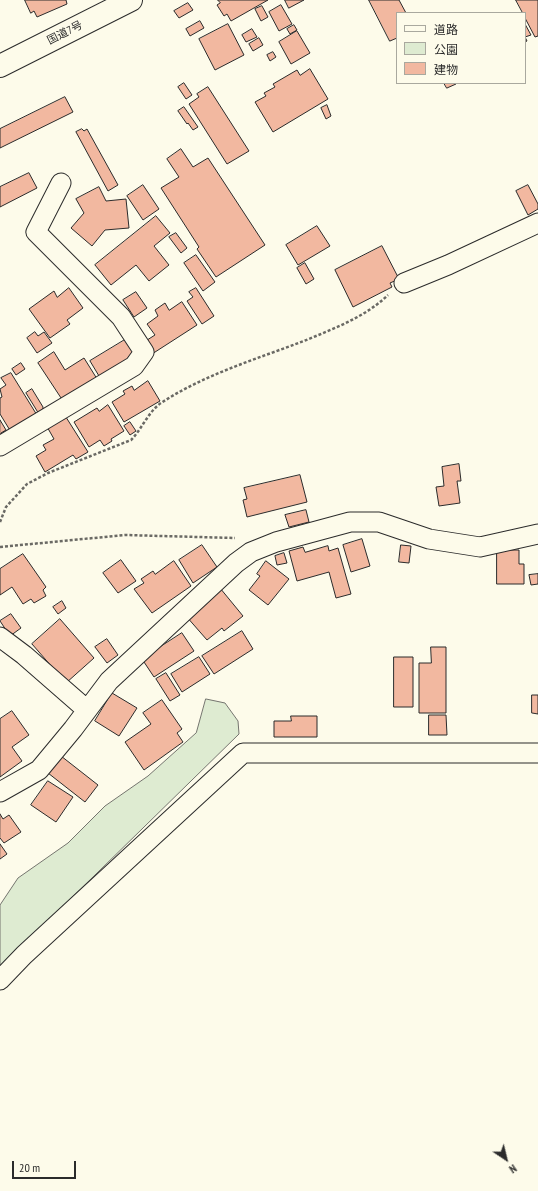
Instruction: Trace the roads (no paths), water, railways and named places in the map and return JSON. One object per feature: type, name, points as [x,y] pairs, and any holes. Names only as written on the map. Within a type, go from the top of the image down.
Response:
[{"type":"highway","name":"国道7号","points":[[0,66],[131,0]]},
{"type":"street","points":[[0,446],[134,366],[144,352],[121,317],[36,232],[61,183]]},
{"type":"street","points":[[404,283],[448,265],[538,223]]},
{"type":"street","points":[[0,792],[39,770],[109,681],[236,563],[251,552],[276,542],[350,522],[379,522],[429,539],[480,547],[538,534]]},
{"type":"street","points":[[0,637],[24,655],[87,710]]},
{"type":"street","points":[[0,980],[24,955],[243,753],[538,753]]}]
